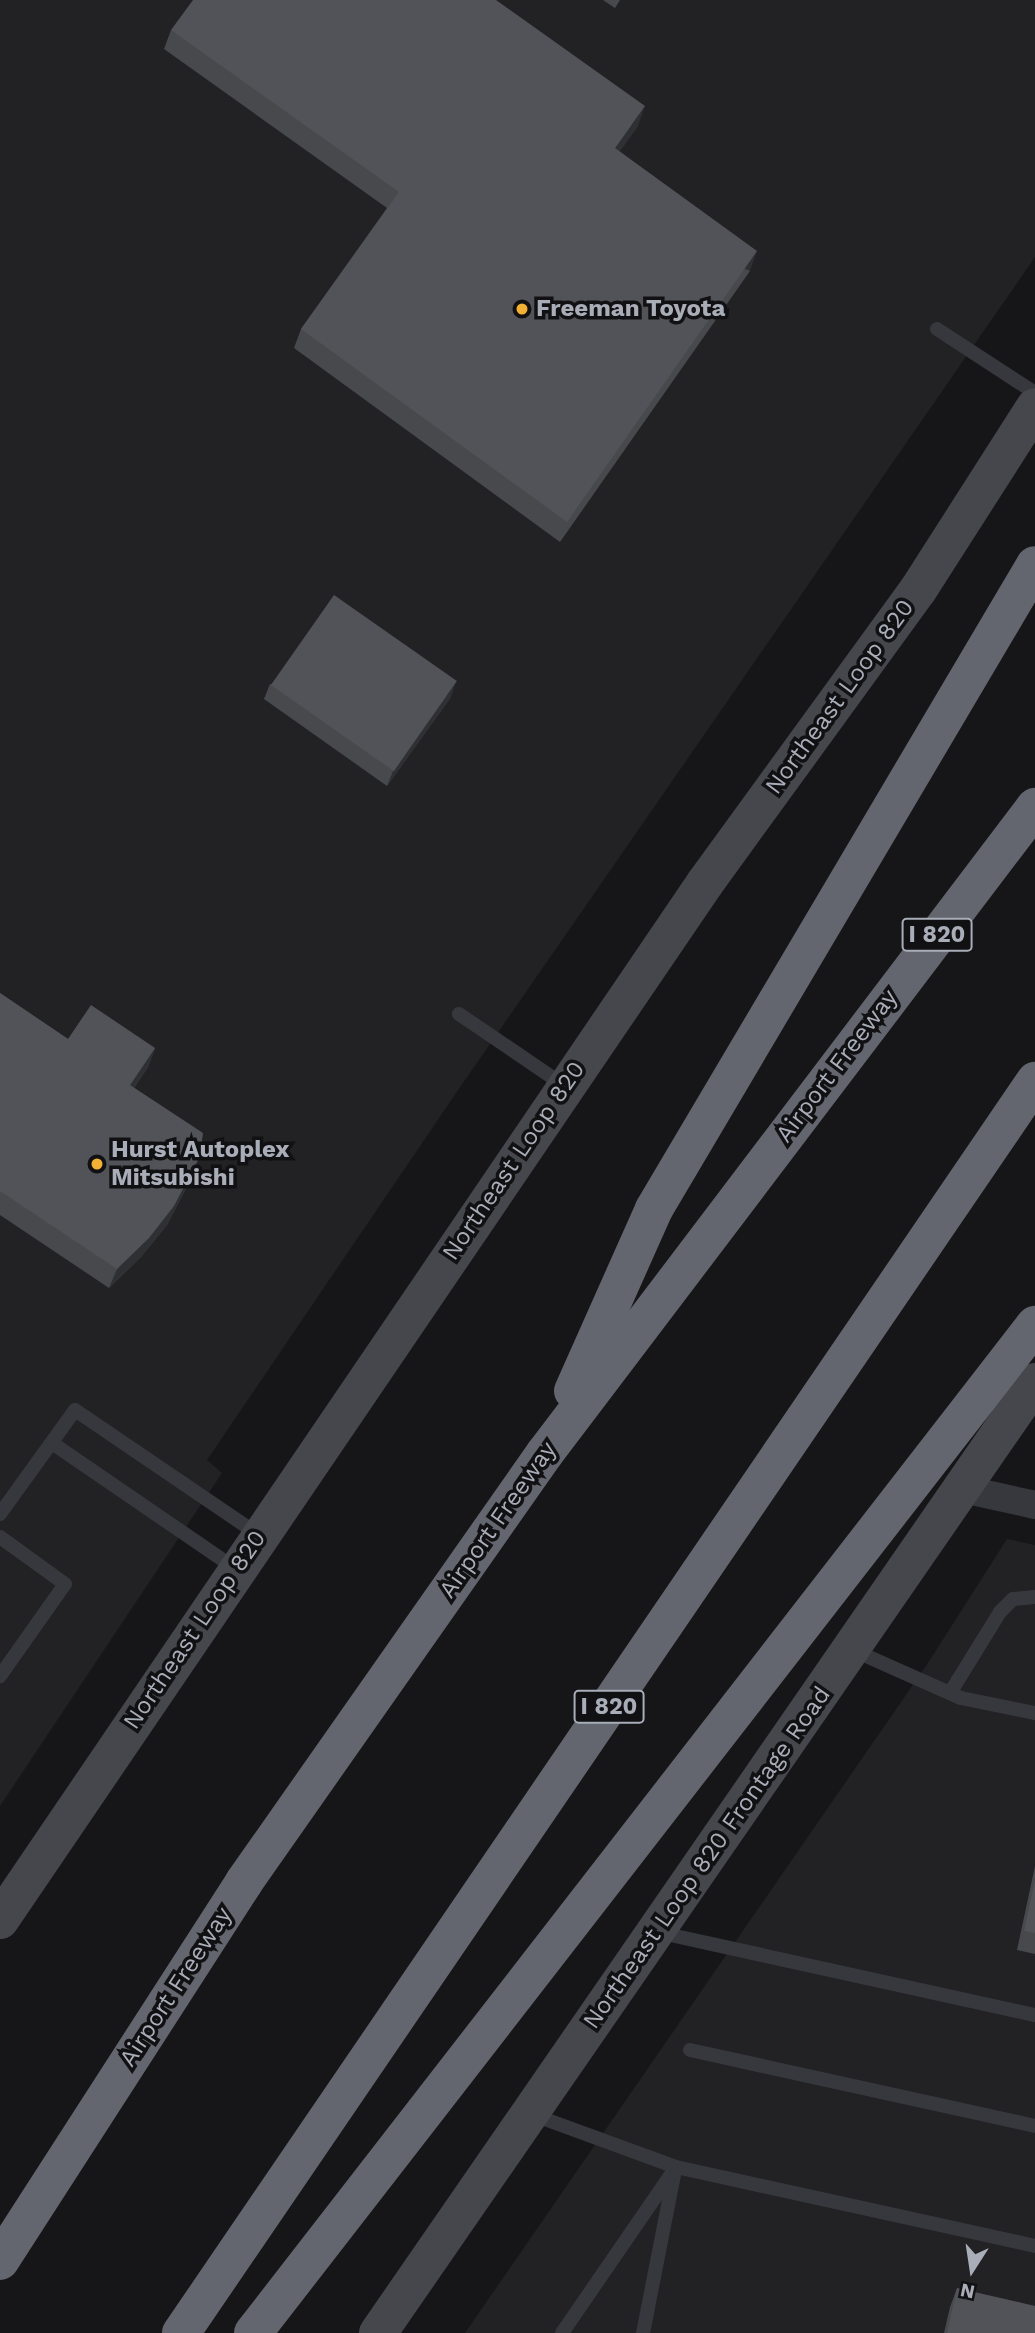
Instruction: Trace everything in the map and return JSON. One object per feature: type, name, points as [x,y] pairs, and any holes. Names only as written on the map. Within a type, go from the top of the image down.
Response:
[{"type":"highway","points":[[545,1454],[654,1209],[1035,565]]},
{"type":"highway","name":"Airport Freeway","points":[[0,2261],[244,1882],[545,1454],[1035,807]]},
{"type":"highway","name":"I 820","points":[[181,2333],[1035,1081]]},
{"type":"highway","points":[[253,2333],[1035,1325]]},
{"type":"main road","name":"Northeast Loop 820","points":[[0,1920],[259,1535],[705,883],[918,590],[1035,407]]},
{"type":"main road","name":"Northeast Loop 820 Frontage Road","points":[[377,2333],[1035,1382]]},
{"type":"street","points":[[963,1489],[1035,1505]]},
{"type":"lane","points":[[937,329],[1035,393]]},
{"type":"lane","points":[[458,1014],[565,1086]]},
{"type":"lane","points":[[0,1514],[75,1410],[259,1535]]},
{"type":"lane","points":[[52,1443],[236,1569]]},
{"type":"lane","points":[[0,1537],[65,1584],[0,1676]]},
{"type":"lane","points":[[950,1693],[1000,1612],[1013,1599],[1035,1597]]},
{"type":"lane","points":[[852,1649],[950,1693],[1035,1713]]},
{"type":"lane","points":[[656,1931],[1035,2015]]},
{"type":"lane","points":[[690,2050],[1035,2126]]},
{"type":"lane","points":[[529,2114],[676,2167],[1035,2246]]},
{"type":"lane","points":[[562,2333],[676,2167]]},
{"type":"lane","points":[[643,2333],[676,2167]]},
{"type":"shaded area","points":[[0,0],[1035,0],[1035,257],[454,1096],[207,1460],[222,1473],[0,1806]]},
{"type":"shaded area","points":[[1007,1539],[1035,1545],[1035,2333],[465,2333],[928,1663]]},
{"type":"building","name":"Freeman Toyota","points":[[193,0],[496,0],[645,106],[615,148],[757,251],[567,522],[301,329],[399,192],[171,30]]},
{"type":"building","points":[[334,595],[457,681],[394,771],[271,685]]},
{"type":"building","name":"Hurst Autoplex Mitsubishi","points":[[0,993],[68,1039],[91,1005],[155,1048],[130,1085],[203,1133],[200,1156],[174,1206],[149,1238],[117,1269],[0,1191]]},
{"type":"building","points":[[1035,1880],[1035,1933],[1024,1931]]},
{"type":"building","points":[[957,2288],[1035,2306],[1035,2333],[947,2333]]},
{"type":"place","name":"Freeman Toyota","points":[[522,309]]},
{"type":"place","name":"Hurst Autoplex Mitsubishi","points":[[97,1164]]}]
